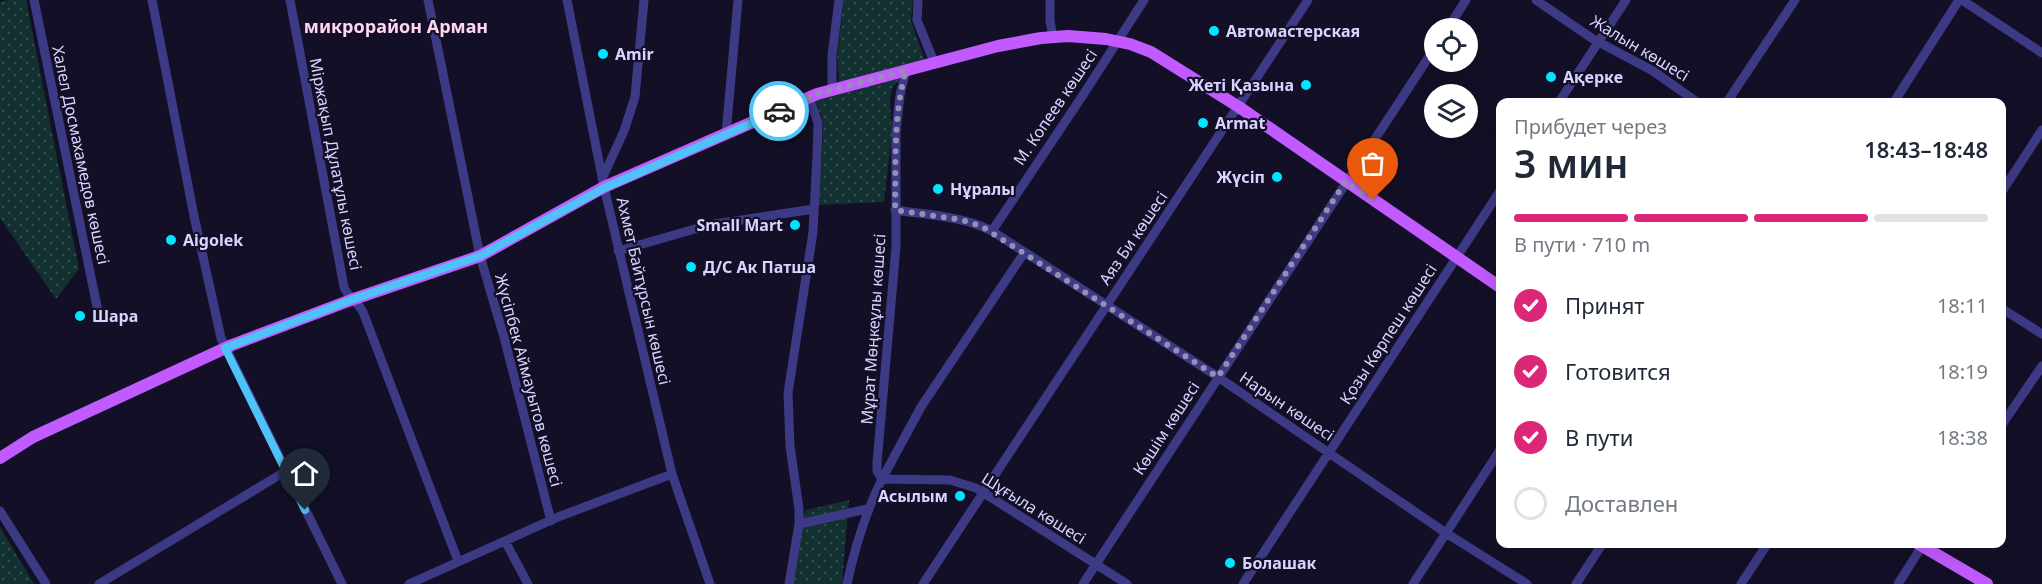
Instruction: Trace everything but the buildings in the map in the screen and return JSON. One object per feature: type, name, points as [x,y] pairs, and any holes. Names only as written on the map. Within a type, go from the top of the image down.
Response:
[{"type":"main road","points":[[0,458],[33,437],[225,348],[351,300],[480,256],[603,183],[810,98],[832,90],[998,46],[1053,37],[1087,36],[1117,41],[1151,52],[1239,107],[1496,284]]},
{"type":"main road","points":[[1928,548],[1987,584]]},
{"type":"street","name":"Халел Досмахамедов көшесі","points":[[34,0],[99,316]]},
{"type":"street","points":[[152,0],[218,328],[225,348],[342,584]]},
{"type":"street","name":"Міржақып Дұлатұлы көшесі","points":[[290,0],[344,287],[351,300],[360,306],[363,312],[458,561]]},
{"type":"street","name":"Жүсіпбек Аймауытов көшесі","points":[[428,0],[480,256],[504,337],[551,521]]},
{"type":"street","name":"Ахмет Байтұрсын көшесі","points":[[567,0],[618,251],[672,474],[710,584]]},
{"type":"street","points":[[603,183],[635,97],[644,0]]},
{"type":"street","points":[[726,134],[738,0]]},
{"type":"street","points":[[832,90],[832,55],[839,0]]},
{"type":"street","points":[[918,0],[917,20],[934,63]]},
{"type":"street","points":[[1050,0],[1053,37]]},
{"type":"street","name":"М. Копеев көшесі","points":[[992,231],[1144,0]]},
{"type":"street","name":"Аяз Би көшесі","points":[[923,584],[1308,0]]},
{"type":"street","points":[[1454,18],[1466,0]]},
{"type":"street","name":"Жалын көшесі","points":[[1536,0],[1599,42],[1653,71],[1691,98]]},
{"type":"street","points":[[1562,98],[1626,0]]},
{"type":"street","points":[[1730,98],[1795,0]]},
{"type":"street","points":[[1897,98],[1960,0],[2042,53]]},
{"type":"street","name":"Көшім көшесі","points":[[1083,584],[1424,64]]},
{"type":"street","name":"Мұрат Мөңкеұлы көшесі","points":[[882,479],[877,471],[877,463],[896,247],[896,132],[900,95],[906,70]]},
{"type":"street","points":[[789,584],[799,524],[799,509],[790,446],[788,393],[813,232],[818,123],[810,98]]},
{"type":"street","points":[[2006,185],[2042,130]]},
{"type":"street","name":"Қозы Көрпеш көшесі","points":[[1243,584],[1496,196]]},
{"type":"street","points":[[618,251],[709,225],[814,209]]},
{"type":"street","name":"Нарын көшесі","points":[[895,210],[962,220],[992,231],[1218,377],[1446,533],[1527,584]]},
{"type":"street","points":[[847,584],[855,545],[867,509],[882,479],[921,407],[1024,253]]},
{"type":"street","points":[[2006,311],[2042,334]]},
{"type":"street","points":[[2006,419],[2042,366]]},
{"type":"street","points":[[1413,584],[1496,456]]},
{"type":"street","points":[[99,584],[286,471]]},
{"type":"street","points":[[409,584],[551,521],[672,474]]},
{"type":"street","name":"Шұғыла көшесі","points":[[882,479],[950,480],[967,484],[984,492],[1127,584]]},
{"type":"street","points":[[799,524],[867,509]]},
{"type":"street","points":[[0,511],[46,584]]},
{"type":"street","points":[[505,541],[528,584]]},
{"type":"street","points":[[1576,584],[1600,548]]},
{"type":"street","points":[[1741,584],[1765,548]]},
{"type":"street","points":[[1898,584],[1919,548]]},
{"type":"green space","points":[[26,0],[79,269],[56,299],[0,218],[0,2]]},
{"type":"green space","points":[[844,0],[913,0],[911,21],[925,60],[839,83],[837,56]]},
{"type":"green space","points":[[901,77],[892,88],[890,99],[892,133],[884,202],[817,205],[823,121],[815,101]]},
{"type":"green space","points":[[849,500],[842,584],[789,584],[799,524],[806,510]]},
{"type":"green space","points":[[0,527],[34,584],[0,584]]},
{"type":"way so far","points":[[779,111],[817,94],[906,70],[900,95],[896,132],[895,210],[962,220],[992,231],[1218,377],[1346,181],[1373,200]]},
{"type":"place","name":"Автомастерская","points":[[1214,31]]},
{"type":"place","name":"Amir","points":[[603,54]]},
{"type":"place","name":"Ақерке","points":[[1551,77]]},
{"type":"place","name":"Жеті Қазына","points":[[1306,85]]},
{"type":"place","name":"Armat","points":[[1203,123]]},
{"type":"place","name":"Жүсіп","points":[[1277,177]]},
{"type":"place","name":"Нұралы","points":[[938,189]]},
{"type":"place","name":"Small Mart","points":[[795,225]]},
{"type":"place","name":"Aigolek","points":[[171,240]]},
{"type":"place","name":"Д/С Ак Патша","points":[[691,267]]},
{"type":"place","name":"Шара","points":[[80,316]]},
{"type":"place","name":"Асылым","points":[[960,496]]},
{"type":"place","name":"Болашак","points":[[1230,563]]},
{"type":"district","name":"микрорайон Арман","points":[[396,27]]},
{"type":"route","points":[[305,510],[225,348],[351,300],[480,256],[604,188],[779,111]]}]
